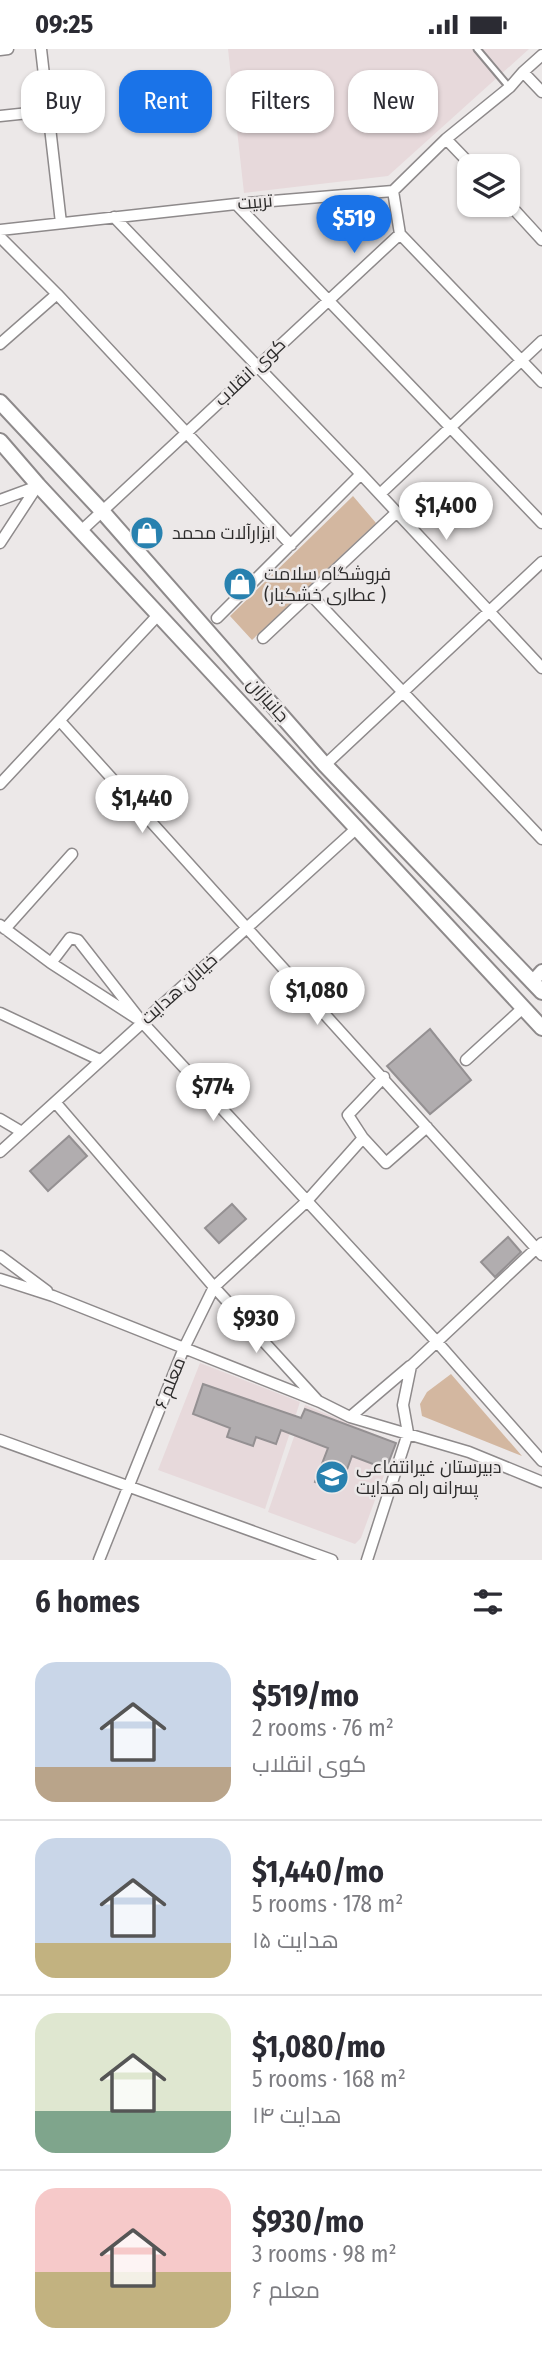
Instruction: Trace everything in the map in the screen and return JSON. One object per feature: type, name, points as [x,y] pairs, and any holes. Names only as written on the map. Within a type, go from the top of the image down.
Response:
[{"type":"main road","name":"جانبازان","points":[[0,402],[101,510],[326,765],[539,982]]},
{"type":"main road","name":"جانبازان","points":[[0,441],[80,531],[542,1028]]},
{"type":"street","points":[[0,50],[8,49]]},
{"type":"street","points":[[41,49],[43,70]]},
{"type":"street","points":[[542,55],[510,87],[446,139],[393,191],[400,233],[542,382]]},
{"type":"street","points":[[523,72],[542,92]]},
{"type":"street","points":[[0,116],[21,114]]},
{"type":"street","points":[[51,133],[61,223]]},
{"type":"street","points":[[446,139],[460,154]]},
{"type":"street","name":"تربیت","points":[[0,230],[236,204],[393,191]]},
{"type":"street","points":[[236,204],[542,523]]},
{"type":"street","points":[[520,216],[542,240]]},
{"type":"street","points":[[114,217],[380,494],[542,668]]},
{"type":"street","name":"کوی انقلاب","points":[[80,531],[400,233]]},
{"type":"street","points":[[0,237],[57,294],[291,545]]},
{"type":"street","points":[[0,344],[57,294]]},
{"type":"street","points":[[380,494],[542,341]]},
{"type":"street","points":[[217,618],[361,474]]},
{"type":"street","points":[[0,500],[38,485]]},
{"type":"street","points":[[0,543],[38,485]]},
{"type":"street","points":[[263,638],[397,512]]},
{"type":"street","points":[[326,765],[542,562]]},
{"type":"street","points":[[310,594],[542,839]]},
{"type":"street","points":[[0,784],[159,614]]},
{"type":"street","points":[[60,721],[540,1248],[411,1366],[350,1417]]},
{"type":"street","name":"خیابان هدایت","points":[[0,1152],[358,827]]},
{"type":"street","points":[[72,855],[3,927],[51,963],[142,1022]]},
{"type":"street","points":[[51,963],[71,939],[78,940],[142,1022],[437,1342],[542,1461]]},
{"type":"street","points":[[466,1061],[524,1007]]},
{"type":"street","points":[[0,1013],[100,1061]]},
{"type":"street","points":[[384,1077],[348,1115],[363,1138],[386,1163],[427,1127]]},
{"type":"street","points":[[55,1102],[214,1287],[320,1402]]},
{"type":"street","points":[[0,1119],[22,1132]]},
{"type":"street","name":"معلم ۶","points":[[99,1560],[184,1348],[214,1287],[306,1202],[363,1138]]},
{"type":"street","points":[[0,1256],[53,1296]]},
{"type":"street","points":[[0,1279],[53,1296],[320,1402],[350,1417],[469,1452],[541,1478]]},
{"type":"street","points":[[367,1560],[408,1433],[403,1405],[411,1366]]},
{"type":"street","points":[[0,1440],[332,1560]]},
{"type":"lane","points":[[477,49],[510,87]]},
{"type":"shaded area","points":[[228,49],[529,49],[438,131],[438,70],[348,70],[348,133],[436,133],[388,176],[244,193],[237,133],[334,133],[334,70],[230,70]]},
{"type":"shaded area","points":[[353,496],[376,523],[252,640],[230,616]]},
{"type":"shaded area","points":[[200,1363],[300,1402],[265,1509],[158,1470]]},
{"type":"shaded area","points":[[451,1374],[522,1456],[422,1416],[420,1404],[427,1392]]},
{"type":"shaded area","name":"دبیرستان غیرانتفاعی پسرانه راه هدایت","points":[[305,1405],[396,1443],[361,1538],[355,1544],[268,1512]]},
{"type":"building","points":[[430,1029],[471,1080],[430,1114],[387,1066]]},
{"type":"building","points":[[69,1136],[87,1156],[48,1191],[30,1171]]},
{"type":"building","points":[[232,1204],[246,1219],[219,1243],[205,1228]]},
{"type":"building","points":[[508,1237],[521,1252],[495,1277],[481,1262]]},
{"type":"building","points":[[203,1384],[301,1418],[305,1409],[396,1443],[386,1469],[352,1456],[339,1491],[315,1482],[328,1448],[281,1430],[276,1444],[256,1437],[253,1446],[227,1437],[230,1428],[193,1414]]},
{"type":"place","name":"ابزارآلات محمد","points":[[147,533]]},
{"type":"place","name":"فروشگاه سلامت (عطاری خشکبار )","points":[[240,584]]},
{"type":"place","name":"دبیرستان غیرانتفاعی پسرانه راه هدایت","points":[[332,1477]]}]
